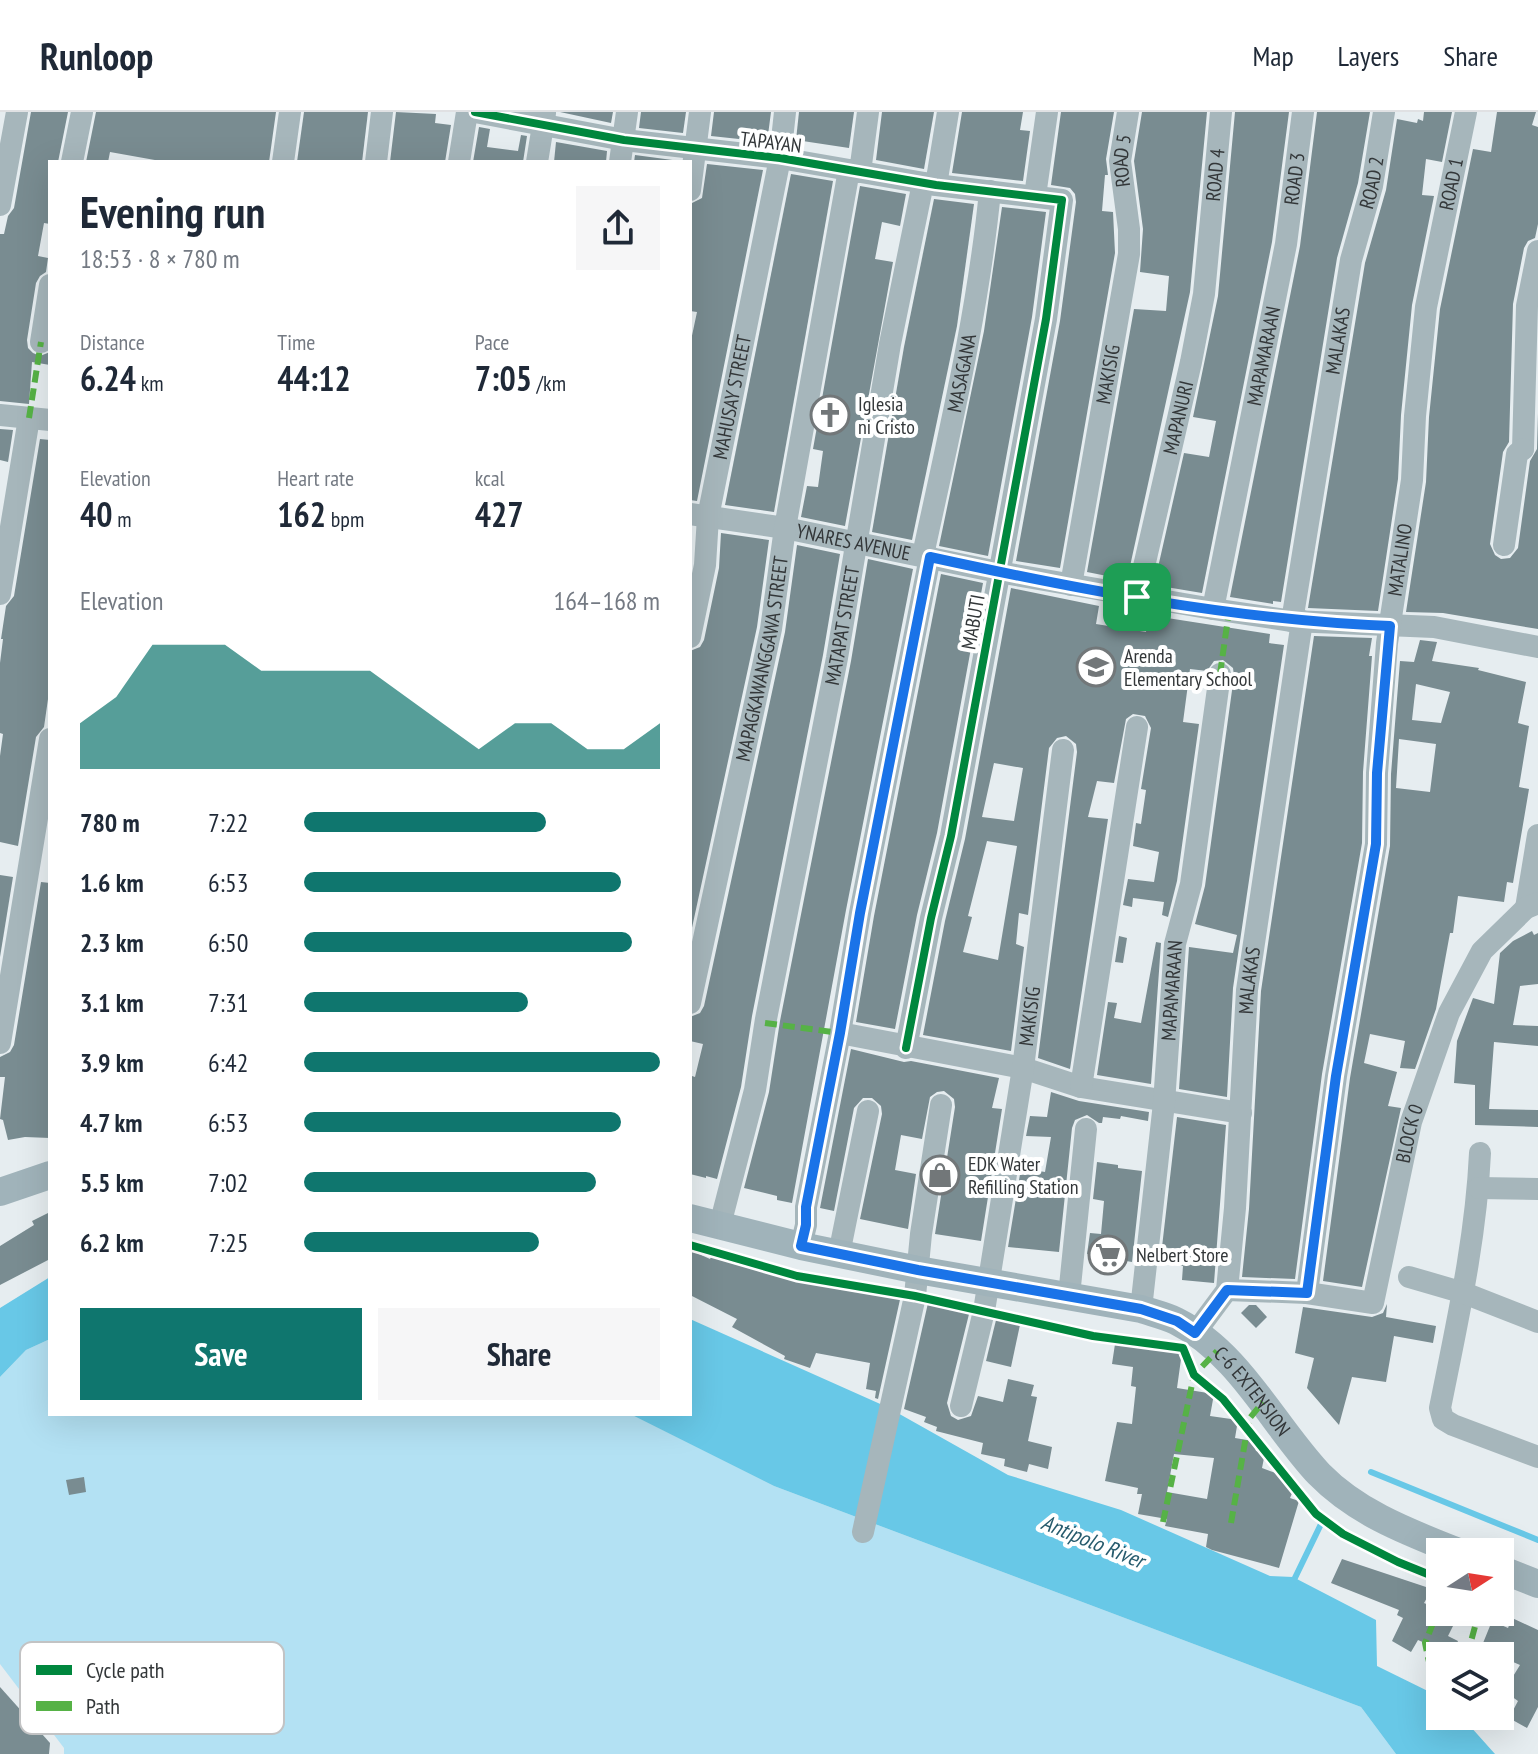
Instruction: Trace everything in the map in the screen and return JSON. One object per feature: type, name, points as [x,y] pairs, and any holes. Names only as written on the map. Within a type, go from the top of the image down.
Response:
[{"type":"main road","points":[[0,1192],[48,1176]]},
{"type":"main road","name":"C-6 EXTENSION","points":[[692,1218],[801,1246],[1141,1309],[1177,1321],[1217,1351],[1263,1402],[1318,1473],[1342,1494],[1392,1525],[1426,1539]]},
{"type":"main road","points":[[1514,1575],[1538,1584]]},
{"type":"street","points":[[0,205],[17,112]]},
{"type":"street","points":[[72,160],[82,112]]},
{"type":"street","points":[[283,160],[290,112]]},
{"type":"street","points":[[376,160],[382,112]]},
{"type":"street","points":[[459,160],[467,112]]},
{"type":"street","name":"TAPAYAN","points":[[476,112],[544,119],[622,151],[696,149],[780,158],[930,184],[1062,200]]},
{"type":"street","points":[[622,151],[627,112]]},
{"type":"street","points":[[692,176],[700,112]]},
{"type":"street","name":"MAHUSAY STREET","points":[[692,627],[705,565],[699,516],[780,158],[785,112]]},
{"type":"street","name":"MAPAGKAWANGGAWA STREET","points":[[692,994],[771,629],[785,528],[868,112]]},
{"type":"street","name":"MATAPAT STREET","points":[[720,1225],[755,1090],[858,542],[890,344],[948,112]]},
{"type":"street","points":[[1035,196],[1047,112]]},
{"type":"street","name":"ROAD 5","points":[[1127,210],[1120,161],[1128,112]]},
{"type":"street","name":"ROAD 4","points":[[1208,236],[1221,112]]},
{"type":"street","name":"ROAD 3","points":[[1286,244],[1303,112]]},
{"type":"street","name":"ROAD 2","points":[[1354,250],[1372,186],[1384,112]]},
{"type":"street","name":"ROAD 1","points":[[1436,254],[1466,112]]},
{"type":"street","points":[[537,160],[544,119]]},
{"type":"street","name":"MASAGANA","points":[[801,1246],[860,913],[961,383],[984,251],[990,191]]},
{"type":"street","name":"MABUTI","points":[[906,1048],[931,918],[951,836],[1046,319],[1062,200]]},
{"type":"street","name":"MAKISIG","points":[[1071,585],[1129,254],[1127,210]]},
{"type":"street","name":"MAPANURI","points":[[1137,597],[1191,362],[1204,294],[1208,236]]},
{"type":"street","name":"MAPAMARAAN","points":[[1213,609],[1286,244]]},
{"type":"street","name":"MALAKAS","points":[[1227,1290],[1247,990],[1297,621],[1354,250]]},
{"type":"street","points":[[1504,545],[1517,454],[1531,451],[1532,305],[1538,251]]},
{"type":"street","name":"MATALINO","points":[[1307,1293],[1336,1076],[1376,844],[1377,773],[1390,626],[1412,480],[1420,359],[1436,254]]},
{"type":"street","points":[[41,342],[48,298]]},
{"type":"street","points":[[0,415],[39,419],[0,594]]},
{"type":"street","name":"YNARES AVENUE","points":[[699,516],[785,528],[998,572],[1213,609],[1297,621],[1434,627],[1538,647]]},
{"type":"street","name":"MAPAMARAAN","points":[[1141,1309],[1164,1103],[1175,944],[1191,884],[1220,674]]},
{"type":"street","points":[[1081,1087],[1137,727]]},
{"type":"street","name":"MAKISIG","points":[[961,1406],[984,1311],[1023,1068],[1063,750]]},
{"type":"street","points":[[0,1043],[48,751]]},
{"type":"street","points":[[1532,906],[1538,835]]},
{"type":"street","name":"BLOCK 0","points":[[1307,1293],[1373,1303],[1411,1122],[1449,1013],[1482,951],[1532,906]]},
{"type":"street","points":[[840,1033],[1023,1068],[1081,1087],[1164,1103],[1241,1113]]},
{"type":"street","points":[[863,1532],[915,1296],[941,1105]]},
{"type":"street","points":[[839,1254],[868,1111]]},
{"type":"street","points":[[1069,1296],[1086,1129]]},
{"type":"street","points":[[1480,1153],[1479,1188],[1464,1293],[1440,1408],[1443,1419],[1538,1457]]},
{"type":"street","points":[[1479,1188],[1538,1189]]},
{"type":"street","points":[[1409,1277],[1464,1293],[1538,1322]]},
{"type":"street","points":[[1195,1333],[1227,1290],[1307,1293]]},
{"type":"shaded area","points":[[48,1340],[48,1416],[634,1416],[774,1486],[1361,1707],[1396,1754],[64,1754],[64,1748],[53,1734],[284,1734],[284,1642],[20,1642],[20,1690],[0,1664],[0,1377],[26,1350]]},
{"type":"water","points":[[48,1278],[48,1340],[26,1350],[0,1377],[0,1308]]},
{"type":"water","name":"Antipolo River","points":[[692,1320],[887,1407],[1008,1475],[1121,1510],[1270,1576],[1293,1577],[1376,1620],[1377,1666],[1426,1690],[1426,1730],[1474,1730],[1495,1754],[1396,1754],[1361,1707],[774,1486],[634,1416],[692,1416]]},
{"type":"building","points":[[31,112],[68,112],[58,160],[48,160],[48,224],[44,223],[38,256],[48,258],[46,272],[36,283],[27,340],[28,348],[33,353],[40,356],[48,353],[48,365],[32,362],[29,404],[0,401],[0,234],[4,234],[8,216],[14,208]]},
{"type":"building","points":[[96,112],[276,112],[269,160],[155,160],[110,152],[108,160],[86,160]]},
{"type":"building","points":[[304,112],[368,112],[362,160],[297,160]]},
{"type":"building","points":[[396,112],[436,114],[435,123],[451,125],[445,160],[390,160]]},
{"type":"building","points":[[560,112],[613,112],[611,123]]},
{"type":"building","points":[[641,112],[686,112],[683,133],[639,128]]},
{"type":"building","points":[[714,112],[771,112],[768,135],[741,131],[739,139],[711,136]]},
{"type":"building","points":[[799,112],[854,112],[849,148],[796,140]]},
{"type":"building","points":[[882,112],[934,112],[924,169],[876,160]]},
{"type":"building","points":[[962,112],[1023,112],[1020,130],[1030,131],[1023,181],[952,173]]},
{"type":"building","points":[[1061,112],[1114,112],[1102,211],[1113,212],[1115,253],[1060,568],[1016,561],[1060,321],[1076,202],[1070,188],[1051,185]]},
{"type":"building","points":[[1142,112],[1207,112],[1190,292],[1127,580],[1087,572],[1134,309],[1166,311],[1169,276],[1140,272],[1143,229],[1134,161]]},
{"type":"building","points":[[1235,112],[1289,112],[1272,242],[1202,593],[1154,585],[1184,453],[1209,457],[1216,421],[1193,417],[1218,296]]},
{"type":"building","points":[[1317,112],[1370,112],[1358,183],[1337,258],[1281,602],[1273,601],[1273,604],[1230,597],[1300,246]]},
{"type":"building","points":[[1424,112],[1452,112],[1442,162],[1426,159],[1422,195],[1434,196],[1412,305],[1398,479],[1378,611],[1308,608],[1365,263],[1386,190],[1397,119],[1417,123],[1418,119],[1423,121]]},
{"type":"building","points":[[1497,112],[1536,112],[1532,125],[1538,127],[1538,224],[1535,238],[1528,241],[1524,248],[1513,304],[1509,442],[1503,452],[1490,544],[1495,555],[1501,559],[1510,558],[1518,548],[1530,461],[1537,449],[1538,413],[1538,629],[1443,613],[1406,612],[1426,482],[1440,309],[1473,149],[1491,152]]},
{"type":"building","points":[[479,127],[490,129],[487,147],[518,151],[521,135],[527,136],[523,160],[473,160]]},
{"type":"building","points":[[556,142],[607,151],[606,160],[554,160]]},
{"type":"building","points":[[635,155],[672,160],[634,160]]},
{"type":"building","points":[[707,164],[763,170],[697,501],[692,500],[692,336],[697,312],[692,311],[692,203],[702,198]]},
{"type":"building","points":[[791,174],[833,181],[774,512],[725,505]]},
{"type":"building","points":[[860,186],[906,194],[900,226],[882,222],[875,259],[893,262],[845,526],[801,517],[807,486],[818,487],[823,451],[813,449]]},
{"type":"building","points":[[934,199],[974,204],[957,326],[912,540],[872,532],[904,347]]},
{"type":"building","points":[[1002,207],[1046,212],[1032,317],[988,556],[939,546],[984,331]]},
{"type":"building","points":[[0,429],[13,430],[8,462],[0,460]]},
{"type":"building","points":[[40,439],[48,440],[48,699],[44,727],[36,737],[18,846],[0,842],[3,734],[0,733],[1,639],[6,606],[14,596]]},
{"type":"building","points":[[721,533],[769,540],[757,627],[692,928],[692,650],[700,647],[704,640],[719,568]]},
{"type":"building","points":[[797,545],[840,554],[741,1087],[717,1179],[706,1178],[692,1174],[692,1076],[695,1077],[703,1044],[692,1041],[692,1016],[700,1013],[704,1006],[785,632]]},
{"type":"building","points":[[868,559],[913,569],[792,1203],[744,1188],[769,1092]]},
{"type":"building","points":[[941,574],[983,583],[937,833],[895,1029],[856,1022]]},
{"type":"building","points":[[1011,588],[1099,606],[1096,624],[1146,632],[1148,615],[1270,634],[1269,643],[1284,645],[1233,988],[1227,1097],[1179,1089],[1189,947],[1233,953],[1237,935],[1195,924],[1205,886],[1233,668],[1223,660],[1214,661],[1207,671],[1190,669],[1183,722],[1199,724],[1177,881],[1168,917],[1162,915],[1164,902],[1133,898],[1132,907],[1123,905],[1128,879],[1154,882],[1159,852],[1133,846],[1136,823],[1141,824],[1146,790],[1141,789],[1151,728],[1145,716],[1133,714],[1126,719],[1114,783],[1097,781],[1088,817],[1108,819],[1070,1069],[1038,1058],[1076,744],[1066,736],[1057,738],[1049,748],[1028,915],[1019,913],[1016,944],[1024,947],[1011,1051],[923,1035],[965,839]],"holes":[[[994,763],[1023,768],[1014,821],[982,817]],[[987,841],[1017,846],[998,960],[963,952],[972,917],[968,916]]]},
{"type":"building","points":[[1314,636],[1372,638],[1363,772],[1362,843],[1322,1074],[1295,1279],[1242,1277],[1249,1209],[1261,991]]},
{"type":"building","points":[[1420,640],[1437,642],[1432,661],[1479,668],[1526,682],[1518,723],[1529,726],[1519,787],[1529,789],[1513,883],[1507,882],[1504,902],[1458,896],[1436,1009],[1415,1069],[1400,1068],[1405,1041],[1370,1034],[1364,1063],[1397,1072],[1388,1106],[1401,1108],[1362,1287],[1323,1281],[1350,1078],[1390,846],[1391,774],[1400,661],[1414,662]],"holes":[[[1416,684],[1450,692],[1441,723],[1412,720]],[[1399,739],[1436,744],[1430,792],[1396,788]]]},
{"type":"building","points":[[0,875],[13,877],[0,957]]},
{"type":"building","points":[[41,882],[48,883],[48,1138],[8,1140],[3,1120],[0,1119],[5,1077],[0,1077],[0,1057],[10,1052],[14,1045]]},
{"type":"building","points":[[1532,931],[1534,935],[1538,933],[1538,984],[1520,986],[1513,1025],[1538,1026],[1538,1046],[1494,1042],[1489,1109],[1538,1110],[1538,1127],[1475,1125],[1475,1085],[1454,1083],[1457,1041],[1473,998],[1494,1004],[1500,953],[1513,941]]},
{"type":"building","points":[[1119,936],[1127,938],[1123,963],[1115,962]]},
{"type":"building","points":[[1156,942],[1161,943],[1151,1084],[1097,1075],[1108,1002],[1117,1003],[1114,1018],[1141,1023]]},
{"type":"building","points":[[851,1049],[904,1062],[999,1078],[992,1108],[1002,1109],[981,1241],[935,1234],[955,1107],[954,1099],[944,1091],[930,1097],[922,1139],[901,1135],[895,1170],[916,1174],[908,1229],[860,1219],[882,1114],[881,1106],[872,1098],[863,1098],[854,1108],[834,1211],[820,1208]]},
{"type":"building","points":[[1051,1092],[1079,1101],[1149,1112],[1148,1121],[1121,1116],[1120,1119],[1103,1117],[1102,1123],[1099,1123],[1087,1115],[1075,1120],[1059,1252],[1008,1247],[1021,1168],[1045,1172],[1051,1137],[1026,1136],[1030,1116],[1047,1117]]},
{"type":"building","points":[[1177,1117],[1226,1125],[1214,1283],[1182,1280],[1183,1266],[1172,1264],[1175,1249],[1162,1247]]},
{"type":"building","points":[[1097,1162],[1142,1171],[1132,1262],[1087,1254],[1090,1233],[1101,1234],[1104,1201],[1093,1199]]},
{"type":"building","points":[[48,1213],[48,1260],[0,1285],[0,1246],[34,1225],[32,1221]]},
{"type":"building","points":[[692,1251],[710,1259],[713,1253],[759,1270],[761,1266],[802,1283],[802,1279],[843,1290],[844,1284],[901,1295],[878,1399],[875,1398],[876,1391],[866,1389],[870,1363],[816,1353],[810,1368],[784,1359],[785,1356],[732,1327],[737,1319],[692,1296]]},
{"type":"building","points":[[928,1303],[970,1310],[947,1403],[951,1416],[958,1420],[971,1416],[978,1396],[1003,1402],[1008,1379],[1034,1385],[1031,1396],[1037,1397],[1028,1441],[1052,1447],[1048,1469],[1029,1464],[1027,1472],[1004,1466],[1005,1459],[981,1454],[983,1443],[936,1431],[937,1427],[924,1422],[926,1417],[904,1409]]},
{"type":"building","points":[[1387,1304],[1386,1317],[1436,1326],[1433,1343],[1394,1336],[1386,1382],[1352,1377],[1339,1425],[1307,1388],[1314,1358],[1295,1353],[1303,1307],[1372,1317],[1383,1313]]},
{"type":"building","points":[[1249,1305],[1256,1305],[1267,1317],[1256,1328],[1241,1313]]},
{"type":"building","points":[[997,1316],[1021,1320],[1011,1367],[986,1361]]},
{"type":"building","points":[[1115,1344],[1182,1352],[1177,1388],[1214,1394],[1210,1416],[1238,1420],[1235,1438],[1253,1441],[1256,1451],[1265,1453],[1262,1468],[1284,1476],[1283,1480],[1294,1489],[1290,1498],[1299,1501],[1279,1568],[1212,1550],[1206,1547],[1208,1534],[1165,1526],[1167,1519],[1138,1514],[1142,1494],[1137,1494],[1138,1488],[1105,1481],[1117,1422],[1132,1424],[1136,1387],[1131,1386],[1133,1367],[1112,1364]],"holes":[[[1174,1454],[1214,1458],[1207,1499],[1167,1492]]]},
{"type":"building","points":[[84,1477],[86,1492],[69,1495],[66,1480]]},
{"type":"building","points":[[1342,1559],[1426,1587],[1426,1626],[1453,1626],[1448,1636],[1458,1642],[1426,1644],[1418,1640],[1411,1652],[1392,1641],[1403,1618],[1397,1615],[1399,1610],[1331,1583]]},
{"type":"building","points":[[1514,1619],[1538,1630],[1538,1707],[1527,1728],[1514,1721],[1514,1709],[1518,1701],[1514,1698],[1514,1675],[1520,1665],[1514,1662],[1514,1642],[1483,1642],[1490,1626],[1514,1626]]},
{"type":"building","points":[[0,1687],[20,1709],[20,1734],[42,1734],[50,1743],[49,1754],[0,1754]]},
{"type":"waterway","points":[[1371,1472],[1538,1540]]},
{"type":"waterway","points":[[1292,1584],[1322,1522]]},
{"type":"marked path","points":[[29,418],[41,342]]},
{"type":"marked path","points":[[1220,674],[1229,611]]},
{"type":"marked path","points":[[765,1023],[840,1033]]},
{"type":"marked path","points":[[1163,1522],[1194,1375],[1217,1351]]},
{"type":"marked path","points":[[1231,1523],[1249,1419],[1263,1402]]},
{"type":"marked path","points":[[1426,1648],[1432,1626]]},
{"type":"marked path","points":[[1471,1642],[1475,1626]]},
{"type":"cycle path","points":[[475,112],[624,140],[780,158],[936,185],[1062,200],[1046,319],[951,836],[931,918],[906,1048]]},
{"type":"cycle path","points":[[692,1246],[797,1276],[915,1296],[1093,1336],[1183,1348],[1194,1375],[1223,1399],[1316,1514],[1343,1534],[1426,1573]]},
{"type":"place","name":"Iglesia ni Cristo","points":[[830,415]]},
{"type":"place","name":"Arenda Elementary School","points":[[1096,667]]},
{"type":"place","name":"EDK Water Refilling Station","points":[[940,1175]]},
{"type":"place","name":"Nelbert Store","points":[[1108,1255]]},
{"type":"route","points":[[930,557],[1137,597],[1292,621],[1390,626],[1381,707],[1376,844],[1336,1076],[1307,1293],[1227,1290],[1195,1333],[1177,1321],[1141,1309],[801,1246],[860,913],[930,557]]}]
